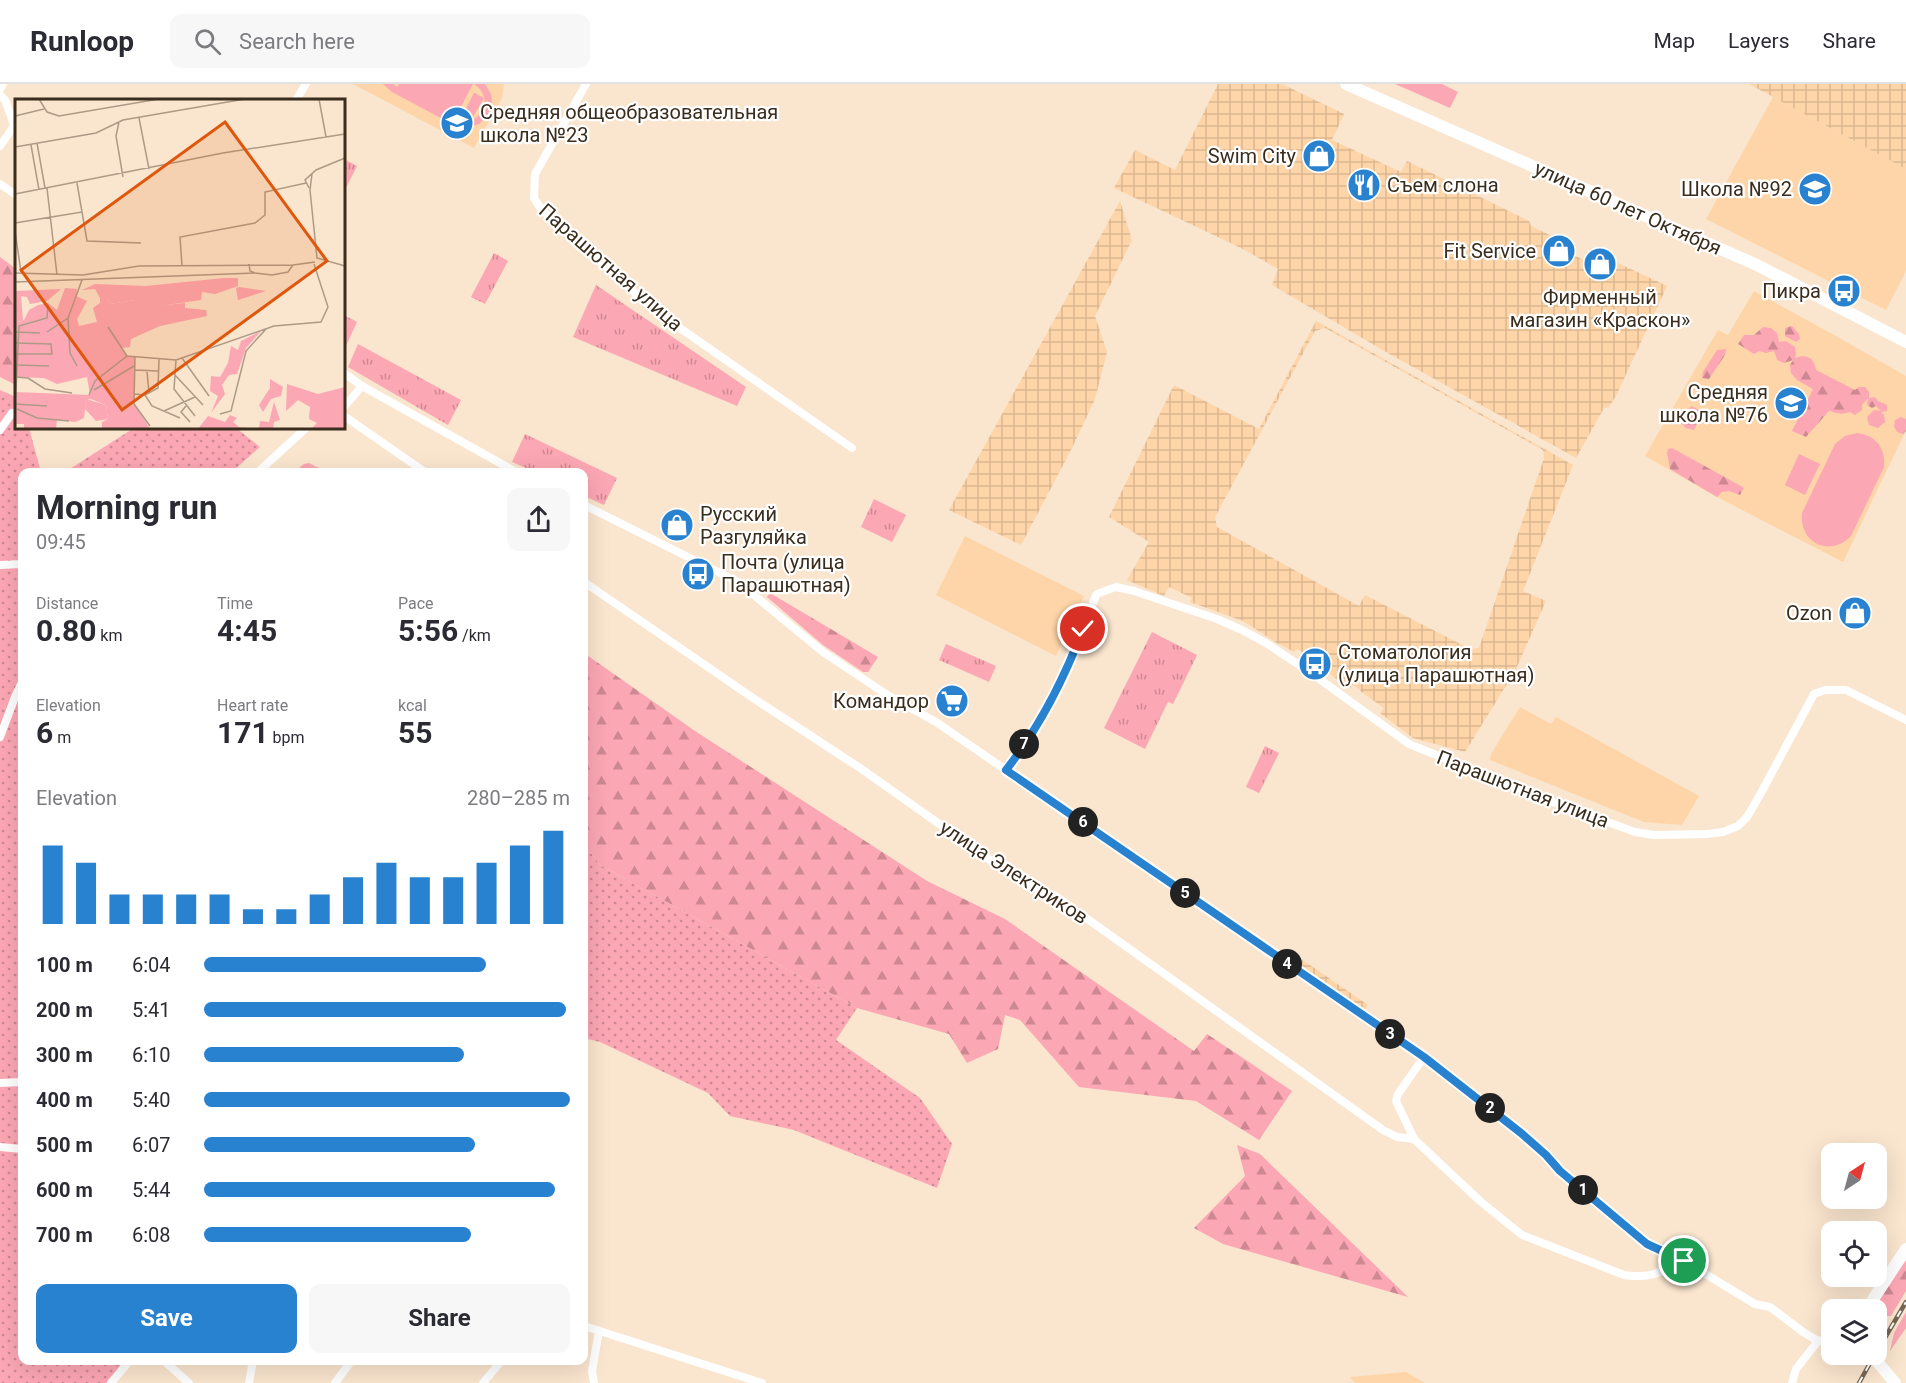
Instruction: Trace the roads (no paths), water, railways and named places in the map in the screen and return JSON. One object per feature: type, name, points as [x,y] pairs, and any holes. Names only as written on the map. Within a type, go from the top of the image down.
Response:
[{"type":"main road","name":"улица 60 лет Октября","points":[[1346,84],[1746,260],[1906,342]]},
{"type":"main road","points":[[1873,1299],[1906,1249]]},
{"type":"main road","points":[[1880,1365],[1894,1383]]},
{"type":"street","points":[[0,89],[3,84]]},
{"type":"street","points":[[297,99],[306,84]]},
{"type":"street","name":"Парашютная улица","points":[[586,84],[535,174],[534,198],[541,209],[654,310],[852,448]]},
{"type":"street","points":[[0,95],[5,100],[15,128],[0,146]]},
{"type":"street","points":[[0,184],[15,194]]},
{"type":"street","points":[[345,374],[362,386],[509,468]]},
{"type":"street","points":[[345,406],[362,386]]},
{"type":"street","points":[[0,430],[12,413]]},
{"type":"street","points":[[345,417],[419,468]]},
{"type":"street","points":[[262,468],[305,429]]},
{"type":"street","points":[[588,507],[738,582],[822,652],[889,696],[936,722],[1424,1057],[1521,1133],[1560,1171],[1647,1244],[1684,1261],[1755,1304],[1770,1307],[1818,1341],[1821,1341]]},
{"type":"street","points":[[0,565],[18,564]]},
{"type":"street","name":"улица Электриков","points":[[588,585],[863,770],[1024,884],[1054,895],[1383,1130],[1397,1137],[1414,1139]]},
{"type":"street","name":"Парашютная улица","points":[[1006,770],[1032,732],[1066,672],[1092,605],[1099,593],[1116,587],[1217,619],[1242,630],[1321,680],[1409,744],[1635,832],[1688,836],[1723,832],[1738,826],[1747,817],[1761,794],[1814,694],[1825,690],[1846,690],[1906,720]]},
{"type":"street","points":[[0,737],[18,691]]},
{"type":"street","points":[[1424,1057],[1398,1094],[1396,1101],[1414,1139],[1480,1201],[1522,1235],[1624,1275],[1642,1278],[1684,1261]]},
{"type":"street","points":[[0,1083],[18,1082]]},
{"type":"street","points":[[0,1147],[18,1149]]},
{"type":"street","points":[[588,1327],[762,1383]]},
{"type":"street","points":[[594,1383],[592,1371],[599,1331]]},
{"type":"street","points":[[1792,1383],[1796,1370],[1818,1341]]},
{"type":"street","points":[[111,1383],[126,1365]]},
{"type":"street","points":[[169,1365],[189,1383]]},
{"type":"street","points":[[249,1383],[252,1365]]},
{"type":"street","points":[[335,1383],[348,1365]]},
{"type":"street","points":[[483,1383],[498,1365]]},
{"type":"railway","points":[[1887,1334],[1906,1302]]},
{"type":"railway","points":[[1859,1383],[1869,1365]]},
{"type":"place","name":"Средняя общеобразовательная школа №23","points":[[457,123]]},
{"type":"place","name":"Swim City","points":[[1319,156]]},
{"type":"place","name":"Съем слона","points":[[1364,185]]},
{"type":"place","name":"Школа №92","points":[[1815,189]]},
{"type":"place","name":"Fit Service","points":[[1559,251]]},
{"type":"place","name":"Фирменный магазин «Краскон»","points":[[1600,264]]},
{"type":"place","name":"Пикра","points":[[1844,291]]},
{"type":"place","name":"Средняя школа №76","points":[[1791,403]]},
{"type":"place","name":"Русский Разгуляйка","points":[[677,525]]},
{"type":"place","name":"Почта (улица Парашютная)","points":[[698,574]]},
{"type":"place","name":"Ozon","points":[[1855,613]]},
{"type":"place","name":"Стоматология (улица Парашютная)","points":[[1315,664]]},
{"type":"place","name":"Командор","points":[[952,701]]}]
